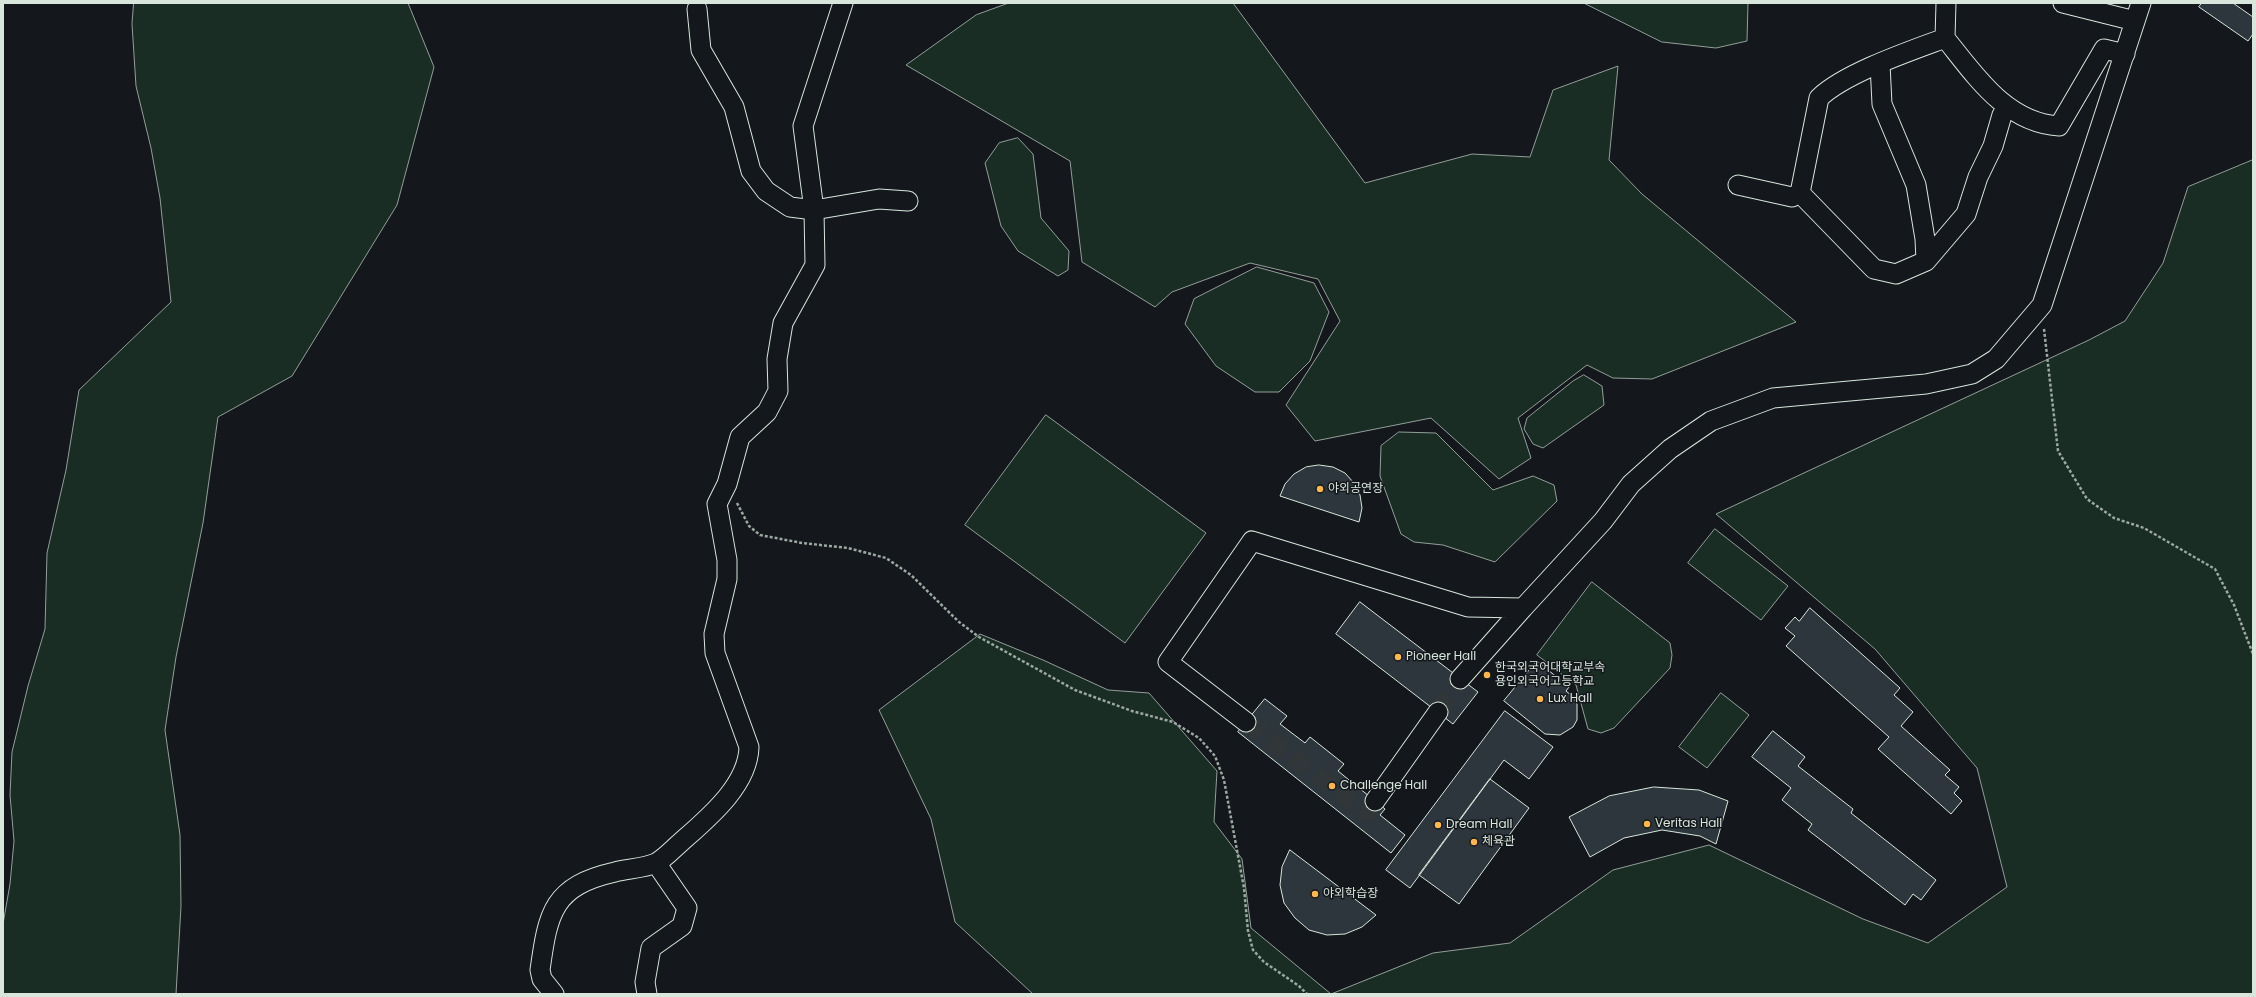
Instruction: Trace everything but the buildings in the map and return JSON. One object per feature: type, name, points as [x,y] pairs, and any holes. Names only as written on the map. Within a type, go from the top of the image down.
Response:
[{"type":"street","points":[[554,994],[542,979],[540,970],[551,915],[560,899],[572,888],[593,877],[656,863],[724,801],[749,760],[749,747],[715,653],[714,634],[727,579],[727,560],[720,530],[717,504],[727,484],[740,437],[767,412],[778,391],[777,358],[783,323],[815,265],[814,210],[804,126],[843,3]]},
{"type":"street","points":[[1946,3],[1945,38],[1986,89],[2007,108],[2046,126],[2059,126],[2104,50],[2125,54]]},
{"type":"street","points":[[1460,679],[1603,521],[1631,484],[1670,449],[1711,421],[1773,398],[1926,384],[1972,374],[1996,359],[2042,305],[2138,12],[2063,3]]},
{"type":"street","points":[[698,9],[701,50],[734,107],[751,171],[766,192],[790,207],[814,210],[879,199],[908,201]]},
{"type":"street","points":[[1800,193],[1820,98],[1828,89],[1880,64],[1945,38]]},
{"type":"street","points":[[1880,64],[1882,104],[1916,185],[1925,240],[1926,262]]},
{"type":"street","points":[[1800,193],[1874,269],[1896,274],[1926,262],[1966,214],[1978,177],[1993,146],[2002,115],[2007,108]]},
{"type":"street","points":[[1738,185],[1792,197],[1800,193]]},
{"type":"street","points":[[1246,722],[1168,662],[1252,541],[1468,607],[1523,608]]},
{"type":"street","points":[[1375,801],[1438,712]]},
{"type":"street","points":[[647,994],[645,982],[651,948],[682,926],[687,908],[656,863]]},
{"type":"path","points":[[2042,305],[2058,451],[2087,499],[2114,518],[2144,528],[2215,569],[2234,605],[2253,654]]},
{"type":"path","points":[[727,484],[749,526],[760,535],[802,543],[848,548],[886,558],[911,575],[960,622],[979,637],[1075,690],[1132,711],[1173,722],[1199,738],[1215,756],[1224,780],[1244,888],[1248,931],[1254,950],[1264,962],[1299,986],[1307,994]]},
{"type":"green space","points":[[134,3],[408,3],[434,67],[397,205],[292,376],[218,417],[203,523],[176,657],[165,730],[180,835],[181,906],[176,994],[3,994],[3,924],[10,884],[14,841],[10,795],[12,752],[28,686],[45,629],[47,553],[66,470],[79,390],[171,302],[160,198],[151,148],[136,86],[132,24]]},
{"type":"green space","points":[[1009,3],[1233,3],[1365,183],[1472,154],[1530,157],[1553,90],[1618,66],[1609,160],[1642,194],[1796,322],[1652,379],[1613,378],[1587,365],[1518,418],[1531,458],[1499,479],[1431,418],[1315,441],[1286,405],[1340,321],[1318,279],[1250,263],[1172,292],[1155,307],[1082,262],[1070,161],[906,65],[976,15]]},
{"type":"green space","points":[[1584,3],[1748,3],[1747,41],[1716,48],[1662,42]]},
{"type":"green space","points":[[1018,138],[1033,154],[1041,218],[1069,251],[1068,270],[1058,276],[1018,251],[1001,226],[985,163],[999,143]]},
{"type":"green space","points":[[2253,160],[2253,994],[1331,994],[1433,953],[1510,943],[1613,870],[1709,845],[1863,919],[1928,943],[2007,887],[1977,768],[1875,649],[1716,514],[2089,340],[2125,321],[2163,263],[2188,187]]},
{"type":"green space","points":[[1257,267],[1314,283],[1329,312],[1310,361],[1279,392],[1255,392],[1216,366],[1185,324],[1194,299]]},
{"type":"green space","points":[[1584,375],[1602,386],[1604,405],[1543,448],[1533,444],[1524,429],[1527,418],[1573,381]]},
{"type":"green space","points":[[1046,415],[1206,533],[1125,643],[965,525]]},
{"type":"green space","points":[[1399,432],[1436,433],[1493,490],[1533,476],[1554,485],[1557,501],[1495,562],[1443,545],[1414,542],[1401,534],[1380,476],[1381,446]]},
{"type":"green space","points":[[1715,529],[1788,586],[1761,620],[1688,563]]},
{"type":"green space","points":[[1592,582],[1670,643],[1672,655],[1670,668],[1614,728],[1601,733],[1588,729],[1576,685],[1537,655]]},
{"type":"green space","points":[[980,634],[1043,660],[1108,690],[1149,693],[1217,771],[1214,822],[1242,859],[1251,928],[1331,994],[1033,994],[955,922],[931,819],[879,710]]},
{"type":"green space","points":[[1721,693],[1749,715],[1707,768],[1679,747]]},
{"type":"tunnel","points":[[1438,712],[1460,679]]},
{"type":"tunnel","points":[[1246,722],[1367,813],[1375,801]]},
{"type":"place","name":"야외공연장","points":[[1320,489]]},
{"type":"place","name":"Pioneer Hall","points":[[1398,657]]},
{"type":"place","name":"한국외국어대학교부속 용인외국어고등학교","points":[[1487,675]]},
{"type":"place","name":"Lux Hall","points":[[1540,699]]},
{"type":"place","name":"Challenge Hall","points":[[1332,786]]},
{"type":"place","name":"Veritas Hall","points":[[1647,824]]},
{"type":"place","name":"Dream Hall","points":[[1438,825]]},
{"type":"place","name":"체육관","points":[[1474,842]]},
{"type":"place","name":"야외학습장","points":[[1315,894]]}]
